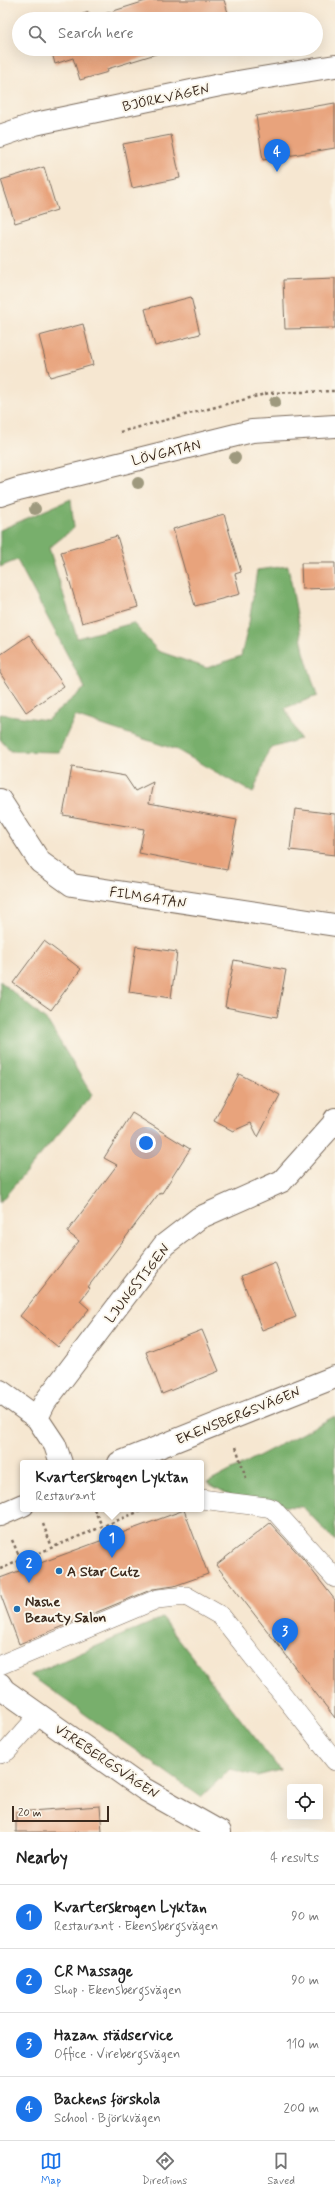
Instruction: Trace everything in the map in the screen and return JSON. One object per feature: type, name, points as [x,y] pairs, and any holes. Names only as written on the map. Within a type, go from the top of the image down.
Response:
[{"type":"street","name":"BJÖRKVÄGEN","points":[[0,136],[35,124],[205,88],[335,66]]},
{"type":"street","name":"LÖVGATAN","points":[[0,496],[18,489],[252,431],[335,426]]},
{"type":"street","name":"FILMGATAN","points":[[0,800],[40,862],[72,885],[335,926]]},
{"type":"street","name":"LJUNGSTIGEN","points":[[37,1418],[45,1402],[164,1245],[199,1218],[282,1181],[334,1124],[335,1119]]},
{"type":"street","name":"EKENSBERGSVÄGEN","points":[[128,1460],[334,1380]]},
{"type":"street","points":[[0,1392],[37,1418],[55,1446],[60,1460]]},
{"type":"street","points":[[0,1515],[20,1506]]},
{"type":"street","name":"VIREBERGSVÄGEN","points":[[0,1684],[4,1690],[144,1789],[220,1832]]},
{"type":"lane","points":[[204,1499],[267,1506],[273,1509],[335,1578]]},
{"type":"lane","points":[[0,1665],[157,1599],[186,1596],[221,1616],[335,1760]]},
{"type":"lane","points":[[0,1754],[7,1751],[39,1715]]},
{"type":"path","points":[[234,1443],[246,1477]]},
{"type":"path","points":[[95,1512],[102,1526]]},
{"type":"path","points":[[0,1569],[134,1512]]},
{"type":"path","points":[[42,1522],[52,1547]]},
{"type":"path","points":[[10,1536],[21,1560]]},
{"type":"green space","points":[[71,499],[74,528],[49,548],[77,638],[133,623],[158,651],[207,668],[241,656],[249,623],[257,570],[288,566],[304,652],[317,696],[285,708],[300,739],[269,749],[253,793],[177,750],[75,716],[59,752],[10,751],[0,739],[0,714],[47,720],[85,688],[17,560],[0,567],[0,530]]},
{"type":"green space","points":[[0,981],[48,1022],[92,1095],[0,1202]]},
{"type":"green space","points":[[335,1416],[335,1541],[303,1507],[249,1505],[207,1483]]},
{"type":"green space","points":[[162,1618],[280,1770],[257,1776],[230,1769],[201,1797],[30,1675]]},
{"type":"building","points":[[149,0],[224,0],[228,12],[110,12]]},
{"type":"building","points":[[53,56],[149,56],[107,69],[108,72],[80,80],[73,58],[55,64]]},
{"type":"building","points":[[335,103],[335,148],[263,160],[256,116]]},
{"type":"building","points":[[171,135],[180,178],[132,188],[123,144]]},
{"type":"building","points":[[44,167],[57,210],[15,223],[1,180]]},
{"type":"building","points":[[335,278],[335,328],[285,329],[283,280]]},
{"type":"building","points":[[191,297],[200,334],[155,346],[145,309]]},
{"type":"building","points":[[83,324],[93,365],[50,377],[39,336]]},
{"type":"building","points":[[224,514],[241,572],[235,574],[240,594],[195,606],[173,529]]},
{"type":"building","points":[[117,536],[138,607],[82,623],[61,552]]},
{"type":"building","points":[[301,563],[335,563],[335,588],[302,589]]},
{"type":"building","points":[[29,635],[64,686],[26,712],[0,673],[0,655]]},
{"type":"building","points":[[72,767],[125,776],[135,791],[153,782],[149,803],[237,820],[227,870],[139,853],[144,829],[63,815]]},
{"type":"building","points":[[295,809],[335,814],[335,855],[290,850]]},
{"type":"building","points":[[44,941],[81,969],[51,1010],[13,983]]},
{"type":"building","points":[[136,946],[177,952],[171,998],[129,992]]},
{"type":"building","points":[[234,960],[286,970],[277,1017],[225,1007]]},
{"type":"building","points":[[239,1074],[280,1095],[258,1137],[251,1123],[233,1131],[214,1121]]},
{"type":"building","points":[[132,1113],[190,1149],[162,1193],[160,1192],[88,1287],[90,1288],[80,1301],[89,1309],[58,1347],[20,1316],[79,1241],[67,1232],[117,1165],[104,1158]]},
{"type":"building","points":[[275,1262],[296,1317],[262,1330],[241,1276]]},
{"type":"building","points":[[202,1330],[219,1371],[162,1394],[146,1352]]},
{"type":"building","points":[[179,1512],[185,1512],[208,1574],[174,1586],[153,1589],[19,1644],[0,1593],[0,1578]]},
{"type":"building","points":[[270,1523],[304,1560],[335,1600],[335,1718],[216,1565]]},
{"type":"building","points":[[100,1806],[102,1832],[16,1832],[16,1812]]},
{"type":"place","name":"Backens förskola","points":[[277,172]]},
{"type":"place","name":"Kvarterskrogen Lyktan","points":[[112,1558]]},
{"type":"place","name":"A Star Cutz","points":[[59,1571]]},
{"type":"place","name":"CR Massage","points":[[29,1583]]},
{"type":"place","name":"Nashe Beauty Salon","points":[[17,1609]]},
{"type":"place","name":"Hazan städservice","points":[[285,1651]]}]
